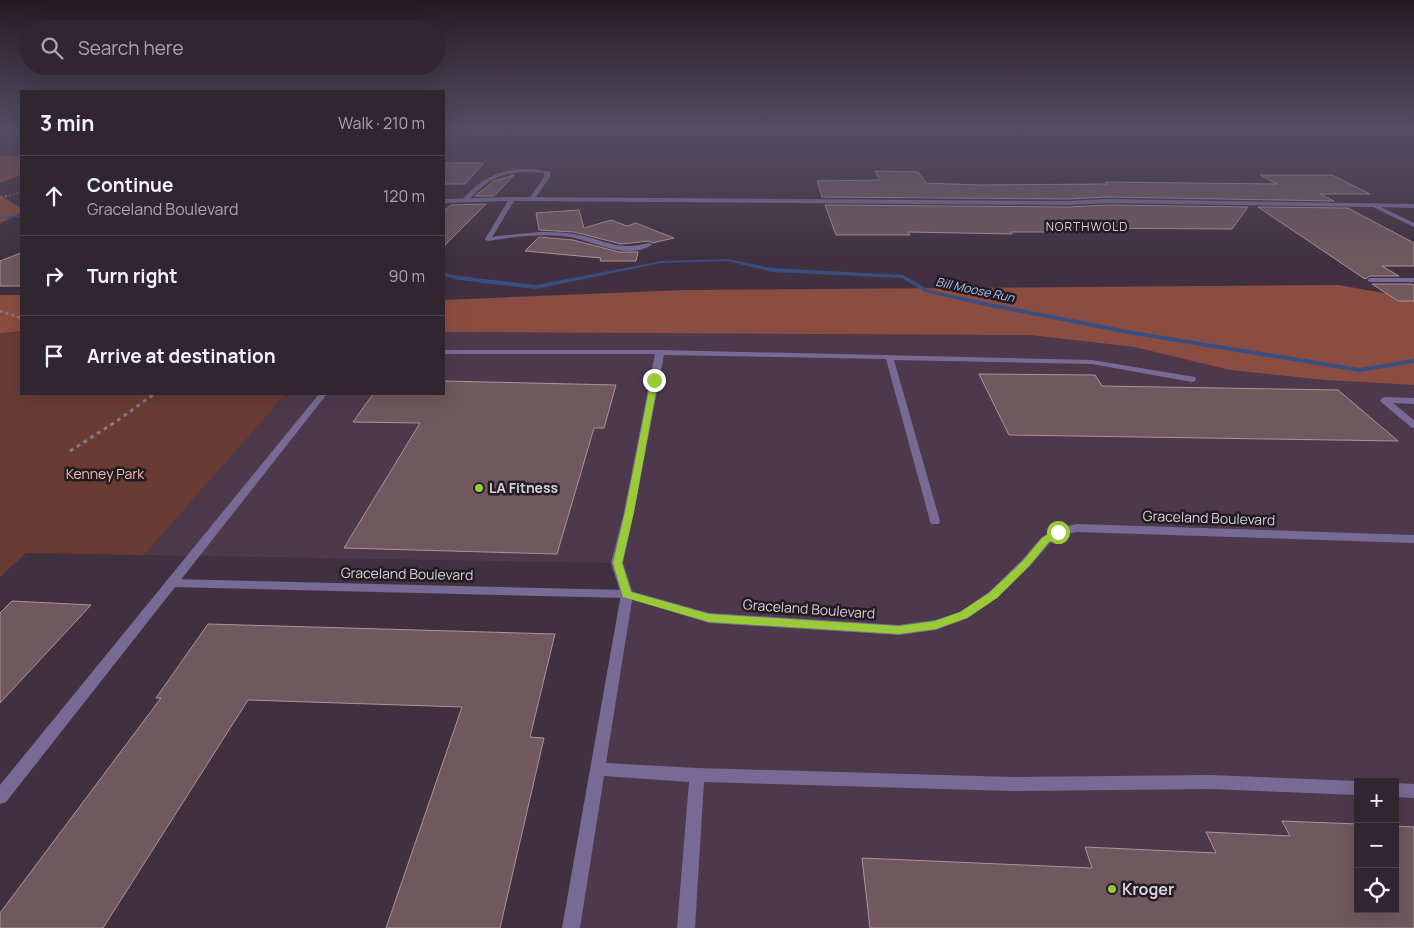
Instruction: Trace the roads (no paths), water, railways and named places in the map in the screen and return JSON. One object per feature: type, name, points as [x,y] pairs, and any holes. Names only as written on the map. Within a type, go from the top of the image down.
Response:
[{"type":"street","points":[[464,201],[492,175],[511,171]]},
{"type":"street","points":[[532,199],[547,177],[546,172],[536,171]]},
{"type":"street","points":[[512,199],[488,239],[546,234],[570,235],[615,249],[640,248],[648,245]]},
{"type":"street","points":[[445,201],[512,199],[1068,203],[1108,201],[1414,206]]},
{"type":"street","points":[[1371,205],[1414,225]]},
{"type":"street","points":[[1370,280],[1414,280]]},
{"type":"street","points":[[445,352],[660,352],[1092,362],[1192,379]]},
{"type":"street","points":[[572,928],[627,594],[617,563],[629,512],[660,352]]},
{"type":"street","points":[[889,357],[935,521]]},
{"type":"street","points":[[0,797],[322,395]]},
{"type":"street","points":[[1414,401],[1384,400],[1414,425]]},
{"type":"street","name":"Graceland Boulevard","points":[[171,583],[627,594],[709,618],[899,630],[936,625],[964,615],[993,595],[1026,564],[1045,541],[1058,532],[1076,528],[1414,539]]},
{"type":"street","points":[[597,769],[697,775],[1012,784],[1210,782],[1354,788]]},
{"type":"street","points":[[686,928],[697,775]]},
{"type":"street","points":[[1399,790],[1414,791]]},
{"type":"waterway","name":"Bill Moose Run","points":[[0,218],[20,216]]},
{"type":"waterway","name":"Bill Moose Run","points":[[445,275],[536,287],[661,262],[728,260],[772,270],[903,277],[927,291],[985,304],[1128,332],[1359,370],[1414,361]]},
{"type":"place","name":"LA Fitness","points":[[479,488]]},
{"type":"place","name":"Kroger","points":[[1112,889]]},
{"type":"district","name":"NORTHWOLD","points":[[1087,227]]},
{"type":"park label","name":"Kenney Park","points":[[105,474]]}]
